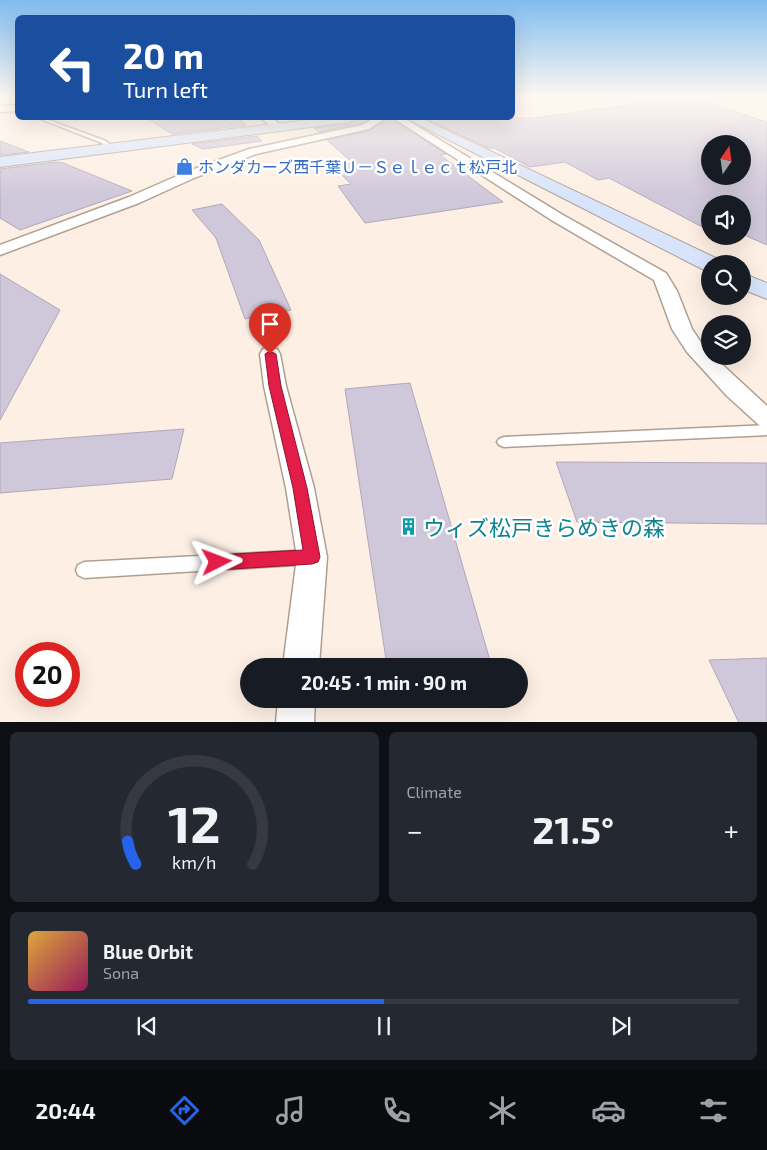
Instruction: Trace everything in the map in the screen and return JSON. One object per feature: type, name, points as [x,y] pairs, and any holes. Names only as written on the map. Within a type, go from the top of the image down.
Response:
[{"type":"street","points":[[0,162],[248,131]]},
{"type":"street","points":[[0,250],[134,200],[190,175],[252,151],[348,131]]},
{"type":"street","points":[[418,131],[558,218],[660,277],[666,285],[686,336],[704,358],[767,419]]},
{"type":"street","points":[[438,131],[701,260]]},
{"type":"street","points":[[751,284],[767,292]]},
{"type":"street","points":[[270,354],[275,386],[300,488],[312,557],[302,658]]},
{"type":"street","points":[[295,722],[296,708]]},
{"type":"lane","points":[[74,131],[104,142],[110,148]]},
{"type":"lane","points":[[504,442],[767,430]]},
{"type":"lane","points":[[84,570],[312,557]]},
{"type":"building","points":[[167,131],[199,131],[172,134]]},
{"type":"building","points":[[369,131],[410,131],[446,154],[440,155],[503,202],[365,223],[338,186],[351,184],[333,166],[353,163],[327,140]]},
{"type":"building","points":[[452,131],[767,131],[767,245],[751,238],[751,195],[701,195],[701,226],[609,178],[598,180],[565,162],[530,167],[494,148],[489,148]]},
{"type":"building","points":[[257,136],[262,141],[203,149],[192,144]]},
{"type":"building","points":[[0,141],[29,152],[0,155]]},
{"type":"building","points":[[56,162],[63,163],[132,191],[20,230],[0,218],[0,169]]},
{"type":"building","points":[[222,204],[259,240],[291,310],[245,319],[216,238],[192,210]]},
{"type":"building","points":[[0,274],[60,310],[0,420]]},
{"type":"building","name":"ウィズ松戸きらめきの森","points":[[410,383],[489,658],[386,658],[345,389]]},
{"type":"building","points":[[184,429],[172,479],[0,493],[0,443]]},
{"type":"building","name":"ウィズ松戸きらめきの森","points":[[556,462],[767,463],[767,524],[577,522]]},
{"type":"building","points":[[767,658],[767,722],[739,722],[709,660]]},
{"type":"place","name":"ホンダカーズ西千葉Ｕ－Ｓｅｌｅｃｔ松戸北","points":[[184,166]]},
{"type":"place","name":"ウィズ松戸きらめきの森","points":[[409,527]]},
{"type":"route","points":[[217,562],[312,557],[294,456],[275,386],[270,354]]}]
